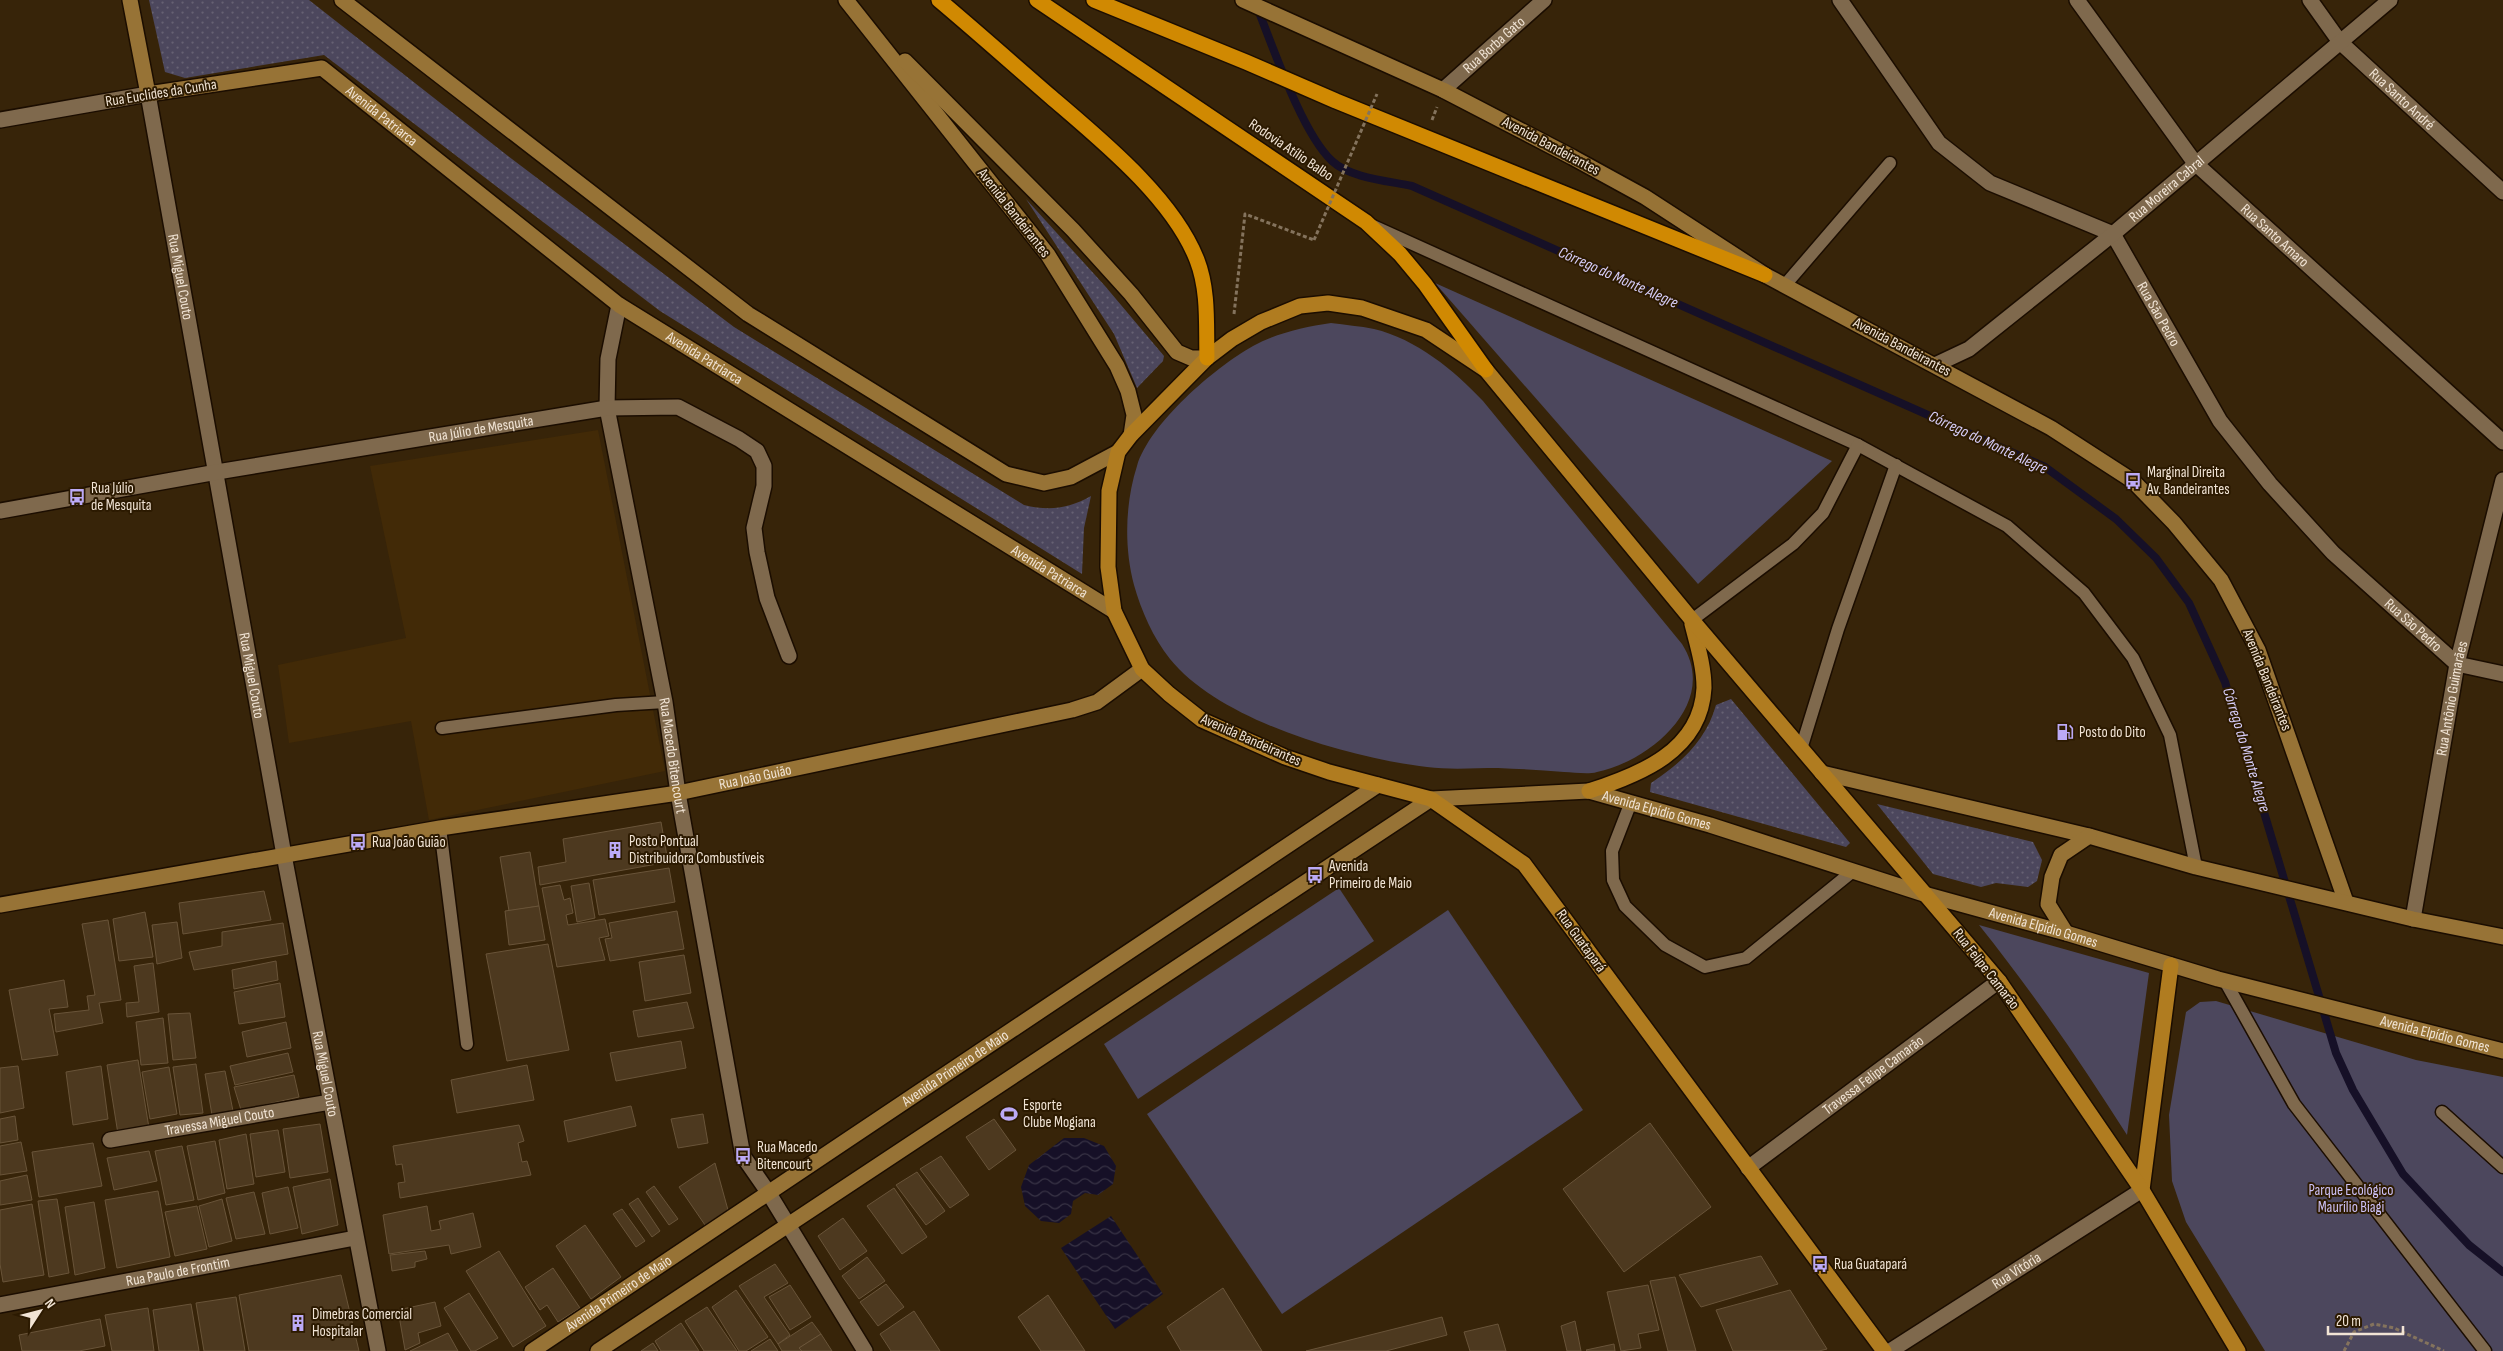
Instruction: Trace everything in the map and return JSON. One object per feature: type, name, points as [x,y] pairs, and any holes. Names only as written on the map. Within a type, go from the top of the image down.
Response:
[{"type":"highway","points":[[939,0],[1100,140],[1176,221],[1189,242],[1198,262],[1203,284],[1206,358]]},
{"type":"highway","name":"Rodovia Atílio Balbo","points":[[1037,0],[1366,222],[1400,254],[1425,284],[1486,370]]},
{"type":"highway","points":[[1094,0],[1336,101],[1765,275]]},
{"type":"main road","name":"Rua Miguel Couto","points":[[130,0],[148,94]]},
{"type":"main road","points":[[342,0],[748,314],[1006,474],[1044,483],[1071,477],[1118,452]]},
{"type":"main road","name":"Avenida Bandeirantes","points":[[1243,0],[1443,90],[1645,197],[1765,275],[1935,364],[2051,428],[2133,481],[2174,523],[2221,580],[2258,650],[2346,902]]},
{"type":"main road","name":"Avenida Bandeirantes","points":[[851,5],[1048,255],[1117,366],[1128,391],[1134,415],[1131,435]]},
{"type":"main road","name":"Avenida Bandeirantes","points":[[851,5],[1073,230],[1131,294],[1178,352],[1191,358],[1206,358]]},
{"type":"main road","name":"Rua Euclides da Cunha","points":[[148,94],[322,68]]},
{"type":"main road","name":"Avenida Patriarca","points":[[322,68],[619,305],[1114,611]]},
{"type":"main road","name":"Avenida Bandeirantes","points":[[1589,790],[1431,799],[1329,772],[1285,757],[1202,720],[1169,694],[1142,669],[1114,611],[1108,567],[1109,492],[1118,452],[1131,435],[1206,358],[1232,339],[1261,322],[1300,306],[1328,303],[1362,308],[1426,330],[1486,370],[1692,620]]},
{"type":"main road","points":[[1589,790],[1622,780],[1649,767],[1668,755],[1686,738],[1697,716],[1704,689],[1700,655],[1692,620]]},
{"type":"main road","name":"Rua Felipe Camarão","points":[[1692,620],[1999,980],[2142,1190],[2238,1351]]},
{"type":"main road","name":"Rua João Guião","points":[[0,905],[440,828],[678,793],[1072,710],[1096,702],[1142,669]]},
{"type":"main road","points":[[1822,773],[2089,836],[2196,867],[2308,892],[2413,919],[2503,937]]},
{"type":"main road","name":"Avenida Primeiro de Maio","points":[[532,1351],[1378,785]]},
{"type":"main road","name":"Avenida Elpídio Gomes","points":[[1589,790],[1924,894],[2066,933],[2225,981],[2503,1052]]},
{"type":"main road","points":[[598,1351],[1431,799]]},
{"type":"main road","name":"Rua Guatapará","points":[[1431,799],[1524,864],[1884,1351]]},
{"type":"main road","points":[[2066,933],[2048,904],[2052,877],[2061,855],[2089,836]]},
{"type":"main road","points":[[2142,1190],[2171,965]]},
{"type":"street","name":"Rua Borba Gato","points":[[1443,90],[1544,0]]},
{"type":"street","points":[[1840,0],[1938,143],[1990,183],[2113,234]]},
{"type":"street","name":"Rua Santo Amaro","points":[[2078,0],[2195,163],[2503,442]]},
{"type":"street","name":"Rua Santo André","points":[[2310,0],[2340,42],[2503,192]]},
{"type":"street","name":"Rua Moreira Cabral","points":[[1935,364],[1969,349],[2113,234],[2390,0]]},
{"type":"street","name":"Rua Euclides da Cunha","points":[[0,120],[148,94]]},
{"type":"street","name":"Rua Miguel Couto","points":[[148,94],[284,855],[355,1238],[378,1351]]},
{"type":"street","name":"Rua São Pedro","points":[[2113,234],[2220,420],[2270,484],[2333,552],[2457,664]]},
{"type":"street","name":"Rua Macedo Bitencourt","points":[[619,305],[608,359],[607,408],[665,702],[678,793],[743,1156],[768,1192],[865,1351]]},
{"type":"street","name":"Rua Júlio de Mesquita","points":[[0,511],[217,472],[607,408],[678,407],[739,439],[757,451],[764,466],[764,486],[754,528],[757,552],[767,598],[789,656]]},
{"type":"street","name":"Rua Antônio Guimarães","points":[[2413,919],[2457,664],[2503,480]]},
{"type":"street","points":[[2457,664],[2503,674]]},
{"type":"street","name":"Travessa Felipe Camarão","points":[[1748,1168],[1999,980]]},
{"type":"street","name":"Travessa Miguel Couto","points":[[110,1140],[330,1102]]},
{"type":"street","name":"Rua Vitória","points":[[1890,1351],[2142,1190]]},
{"type":"street","name":"Rua Paulo de Frontim","points":[[0,1305],[355,1238]]},
{"type":"lane","points":[[1785,285],[1890,163]]},
{"type":"lane","points":[[1366,222],[1858,444],[2007,526],[2084,593],[2133,658],[2170,734],[2196,867]]},
{"type":"lane","points":[[1692,620],[1793,544],[1823,513],[1858,444]]},
{"type":"lane","points":[[1801,748],[1838,629],[1896,466]]},
{"type":"lane","points":[[442,728],[616,705],[665,702]]},
{"type":"lane","points":[[1631,802],[1612,851],[1612,880],[1625,906],[1665,945],[1705,967],[1746,958],[1853,871]]},
{"type":"lane","points":[[440,828],[467,1044]]},
{"type":"lane","points":[[2225,981],[2294,1104],[2485,1351]]},
{"type":"lane","points":[[2442,1112],[2503,1168]]},
{"type":"path","points":[[1424,118],[1432,121],[1443,90]]},
{"type":"path","points":[[1232,339],[1245,214],[1314,240],[1377,94],[1385,98]]},
{"type":"path","points":[[2344,1351],[2354,1332],[2374,1324],[2394,1328],[2444,1351]]},
{"type":"shaded area","points":[[598,430],[665,771],[429,820],[411,721],[289,743],[278,665],[406,638],[370,466]]},
{"type":"green space","points":[[149,0],[309,0],[508,156],[734,327],[1024,505],[1058,508],[1074,504],[1091,496],[1084,528],[1082,574],[660,311],[324,55],[185,78],[165,72]]},
{"type":"green space","points":[[1026,199],[1105,286],[1164,356],[1163,361],[1137,388],[1114,334]]},
{"type":"green space","points":[[1435,283],[1832,461],[1698,584]]},
{"type":"green space","points":[[1331,323],[1374,329],[1405,340],[1433,357],[1460,378],[1483,401],[1682,644],[1691,666],[1692,687],[1686,708],[1674,726],[1657,742],[1638,756],[1617,766],[1589,773],[1498,768],[1427,767],[1396,762],[1325,745],[1288,733],[1253,718],[1220,701],[1192,681],[1170,659],[1153,633],[1140,604],[1131,571],[1127,541],[1130,495],[1137,466],[1144,449],[1155,432],[1185,398],[1237,356],[1262,341],[1281,334]]},
{"type":"green space","points":[[1731,699],[1850,843],[1846,847],[1650,792],[1651,783],[1682,759],[1699,740],[1712,718],[1716,705]]},
{"type":"green space","points":[[1877,804],[2033,842],[2042,860],[2037,881],[2028,887],[1996,883],[1981,887],[1933,874]]},
{"type":"green space","points":[[1339,888],[1374,941],[1138,1099],[1104,1044]]},
{"type":"green space","points":[[1448,910],[1583,1110],[1282,1314],[1147,1114]]},
{"type":"green space","points":[[1979,925],[2149,973],[2127,1135],[2056,1028]]},
{"type":"green space","name":"Parque Ecológico Maurílio Biagi","points":[[2216,1001],[2416,1060],[2503,1077],[2503,1351],[2265,1351],[2186,1222],[2172,1181],[2169,1115],[2186,1012],[2200,1002]]},
{"type":"water","points":[[1064,1138],[1084,1138],[1104,1146],[1116,1166],[1113,1184],[1098,1195],[1085,1193],[1073,1201],[1071,1214],[1059,1223],[1041,1221],[1025,1206],[1021,1187],[1029,1165]]},
{"type":"water","points":[[1111,1216],[1163,1294],[1115,1329],[1061,1248]]},
{"type":"building","name":"Posto Pontual Distribuidora Combustíveis","points":[[661,822],[668,862],[540,885],[538,867],[566,862],[563,839]]},
{"type":"building","points":[[530,852],[539,906],[509,911],[500,857]]},
{"type":"building","points":[[669,868],[675,902],[599,915],[593,880]]},
{"type":"building","points":[[589,883],[595,918],[577,922],[571,886]]},
{"type":"building","points":[[560,885],[564,900],[570,898],[573,913],[566,915],[568,925],[605,919],[609,936],[599,938],[605,960],[557,967],[542,888]]},
{"type":"building","points":[[264,891],[271,920],[183,934],[179,903]]},
{"type":"building","points":[[539,906],[545,940],[509,945],[505,911]]},
{"type":"building","points":[[677,911],[684,949],[610,961],[605,939],[612,938],[609,923]]},
{"type":"building","points":[[145,912],[153,957],[119,961],[113,919]]},
{"type":"building","points":[[108,920],[121,1000],[99,1003],[103,1023],[56,1032],[54,1014],[89,1010],[87,996],[95,995],[82,924]]},
{"type":"building","points":[[177,922],[182,958],[157,964],[152,925]]},
{"type":"building","points":[[283,923],[288,954],[194,970],[189,952],[222,946],[222,932]]},
{"type":"building","points":[[548,944],[569,1050],[507,1061],[486,954]]},
{"type":"building","points":[[684,955],[691,993],[645,1001],[639,962]]},
{"type":"building","points":[[276,961],[278,980],[234,989],[232,970]]},
{"type":"building","points":[[153,963],[159,1012],[127,1017],[126,1003],[139,1002],[134,966]]},
{"type":"building","points":[[64,980],[68,1007],[49,1009],[58,1055],[22,1060],[9,990]]},
{"type":"building","points":[[280,983],[285,1017],[239,1024],[234,992]]},
{"type":"building","points":[[687,1002],[694,1028],[638,1037],[633,1011]]},
{"type":"building","points":[[190,1013],[196,1058],[173,1060],[168,1014]]},
{"type":"building","points":[[163,1018],[168,1063],[141,1065],[136,1022]]},
{"type":"building","points":[[286,1022],[291,1048],[247,1057],[242,1032]]},
{"type":"building","points":[[681,1041],[686,1068],[616,1081],[610,1053]]},
{"type":"building","points":[[288,1053],[293,1072],[235,1085],[230,1066]]},
{"type":"building","points":[[138,1060],[149,1128],[118,1134],[107,1065]]},
{"type":"building","points":[[196,1064],[203,1113],[180,1115],[173,1067]]},
{"type":"building","points":[[527,1065],[534,1100],[457,1113],[451,1080]]},
{"type":"building","points":[[18,1066],[24,1108],[0,1113],[0,1068]]},
{"type":"building","points":[[101,1066],[108,1119],[73,1125],[66,1072]]},
{"type":"building","points":[[169,1067],[177,1114],[150,1119],[142,1072]]},
{"type":"building","points":[[225,1071],[233,1111],[212,1115],[205,1074]]},
{"type":"building","points":[[294,1075],[299,1097],[241,1110],[234,1087]]},
{"type":"building","points":[[631,1106],[636,1126],[568,1142],[564,1121]]},
{"type":"building","points":[[703,1114],[708,1143],[678,1148],[671,1119]]},
{"type":"building","points":[[15,1116],[18,1140],[0,1143],[0,1119]]},
{"type":"building","points":[[994,1119],[1016,1150],[989,1170],[966,1137]]},
{"type":"building","points":[[1650,1123],[1711,1207],[1624,1272],[1563,1189]]},
{"type":"building","points":[[320,1124],[328,1172],[290,1178],[283,1129]]},
{"type":"building","points":[[519,1125],[524,1141],[518,1143],[522,1162],[527,1161],[531,1175],[400,1198],[398,1183],[405,1182],[402,1164],[396,1165],[393,1146]]},
{"type":"building","points":[[278,1130],[285,1172],[256,1177],[250,1134]]},
{"type":"building","points":[[246,1134],[254,1184],[227,1189],[219,1140]]},
{"type":"building","points":[[215,1141],[225,1193],[198,1200],[187,1146]]},
{"type":"building","points":[[21,1142],[27,1171],[0,1175],[0,1146]]},
{"type":"building","points":[[93,1143],[102,1186],[39,1197],[32,1152]]},
{"type":"building","points":[[182,1146],[194,1200],[166,1205],[155,1151]]},
{"type":"building","points":[[149,1151],[157,1181],[114,1190],[107,1158]]},
{"type":"building","points":[[941,1156],[969,1195],[950,1208],[920,1169]]},
{"type":"building","points":[[715,1163],[728,1210],[705,1225],[679,1187]]},
{"type":"building","points":[[917,1172],[945,1211],[926,1225],[896,1185]]},
{"type":"building","points":[[27,1175],[32,1200],[0,1205],[0,1181]]},
{"type":"building","points":[[330,1179],[338,1225],[302,1234],[293,1187]]},
{"type":"building","points":[[654,1186],[678,1219],[669,1225],[646,1192]]},
{"type":"building","points":[[288,1187],[298,1228],[270,1234],[262,1193]]},
{"type":"building","points":[[894,1188],[927,1237],[902,1254],[867,1206]]},
{"type":"building","points":[[158,1191],[170,1257],[117,1268],[105,1200]]},
{"type":"building","points":[[254,1192],[265,1234],[236,1239],[226,1198]]},
{"type":"building","points":[[638,1198],[660,1231],[652,1237],[629,1204]]},
{"type":"building","points":[[57,1199],[69,1273],[49,1277],[38,1201]]},
{"type":"building","points":[[222,1199],[232,1241],[209,1247],[199,1206]]},
{"type":"building","points":[[94,1202],[105,1268],[75,1275],[65,1207]]},
{"type":"building","points":[[32,1204],[44,1275],[3,1282],[0,1264],[0,1210]]},
{"type":"building","points":[[197,1206],[207,1249],[175,1256],[165,1212]]},
{"type":"building","points":[[427,1206],[431,1231],[441,1229],[439,1221],[473,1213],[481,1247],[451,1254],[449,1245],[389,1254],[383,1215]]},
{"type":"building","points":[[622,1209],[645,1241],[636,1247],[613,1214]]},
{"type":"building","points":[[843,1218],[867,1251],[840,1270],[818,1236]]},
{"type":"building","points":[[585,1225],[621,1277],[591,1299],[556,1246]]},
{"type":"building","points":[[425,1251],[427,1259],[415,1262],[415,1267],[392,1271],[390,1255]]},
{"type":"building","points":[[499,1251],[546,1326],[513,1347],[466,1271]]},
{"type":"building","points":[[1761,1256],[1778,1284],[1701,1307],[1679,1275]]},
{"type":"building","points":[[867,1257],[885,1281],[859,1299],[842,1276]]},
{"type":"building","points":[[775,1264],[788,1283],[764,1297],[790,1335],[778,1344],[739,1286]]},
{"type":"building","points":[[553,1268],[580,1308],[558,1322],[547,1305],[540,1310],[525,1287]]},
{"type":"building","name":"Dimebras Comercial Hospitalar","points":[[341,1275],[359,1351],[249,1351],[239,1295]]},
{"type":"building","points":[[1675,1277],[1696,1351],[1668,1351],[1650,1281]]},
{"type":"building","points":[[886,1284],[904,1307],[878,1326],[860,1302]]},
{"type":"building","points":[[790,1285],[811,1317],[790,1330],[769,1297]]},
{"type":"building","points":[[1648,1285],[1659,1330],[1638,1334],[1641,1348],[1621,1351],[1607,1292]]},
{"type":"building","points":[[1223,1288],[1262,1351],[1181,1351],[1167,1327]]},
{"type":"building","points":[[736,1290],[768,1337],[746,1351],[739,1351],[712,1307]]},
{"type":"building","points":[[1790,1290],[1827,1349],[1819,1351],[1733,1351],[1716,1310]]},
{"type":"building","points":[[469,1293],[498,1338],[475,1351],[471,1351],[444,1308]]},
{"type":"building","points":[[1048,1295],[1085,1351],[1041,1351],[1018,1317]]},
{"type":"building","points":[[236,1297],[245,1351],[204,1351],[196,1303]]},
{"type":"building","points":[[435,1302],[441,1326],[418,1333],[420,1343],[405,1350],[398,1310]]},
{"type":"building","points":[[191,1304],[199,1351],[159,1351],[153,1310]]},
{"type":"building","points":[[707,1307],[737,1351],[704,1351],[685,1321]]},
{"type":"building","points":[[148,1308],[154,1351],[112,1351],[105,1315]]},
{"type":"building","points":[[914,1311],[940,1351],[891,1351],[880,1334]]},
{"type":"building","points":[[1442,1317],[1447,1335],[1386,1351],[1306,1351]]},
{"type":"building","points":[[100,1319],[105,1346],[79,1351],[22,1351],[19,1335]]},
{"type":"building","points":[[1575,1321],[1581,1351],[1567,1351],[1561,1326]]},
{"type":"building","points":[[812,1322],[821,1334],[799,1348],[802,1351],[782,1351],[778,1344]]},
{"type":"building","points":[[681,1323],[699,1351],[661,1351],[655,1341]]},
{"type":"building","points":[[1498,1324],[1506,1351],[1470,1351],[1464,1332]]},
{"type":"building","points":[[448,1333],[458,1351],[410,1351]]},
{"type":"building","points":[[821,1334],[832,1351],[802,1351],[799,1348]]},
{"type":"building","points":[[770,1339],[778,1351],[751,1351]]},
{"type":"building","points":[[653,1343],[658,1351],[641,1351]]},
{"type":"building","points":[[1614,1344],[1615,1351],[1586,1350]]},
{"type":"waterway","name":"Córrego do Monte Alegre","points":[[1257,7],[1299,111],[1321,148],[1340,167],[1370,178],[1412,186],[2045,467],[2116,519],[2156,558],[2189,603],[2225,682],[2336,1053],[2353,1090],[2403,1174],[2469,1245],[2503,1272]]},
{"type":"place","name":"Marginal Direita Av. Bandeirantes","points":[[2133,481]]},
{"type":"place","name":"Rua Júlio de Mesquita","points":[[77,497]]},
{"type":"place","name":"Posto do Dito","points":[[2065,732]]},
{"type":"place","name":"Rua João Guião","points":[[358,842]]},
{"type":"place","name":"Posto Pontual Distribuidora Combustíveis","points":[[615,850]]},
{"type":"place","name":"Avenida Primeiro de Maio","points":[[1315,875]]},
{"type":"place","name":"Esporte Clube Mogiana","points":[[1009,1114]]},
{"type":"place","name":"Rua Macedo Bitencourt","points":[[743,1156]]},
{"type":"place","name":"Rua Guatapará","points":[[1820,1264]]},
{"type":"place","name":"Dimebras Comercial Hospitalar","points":[[298,1323]]}]
